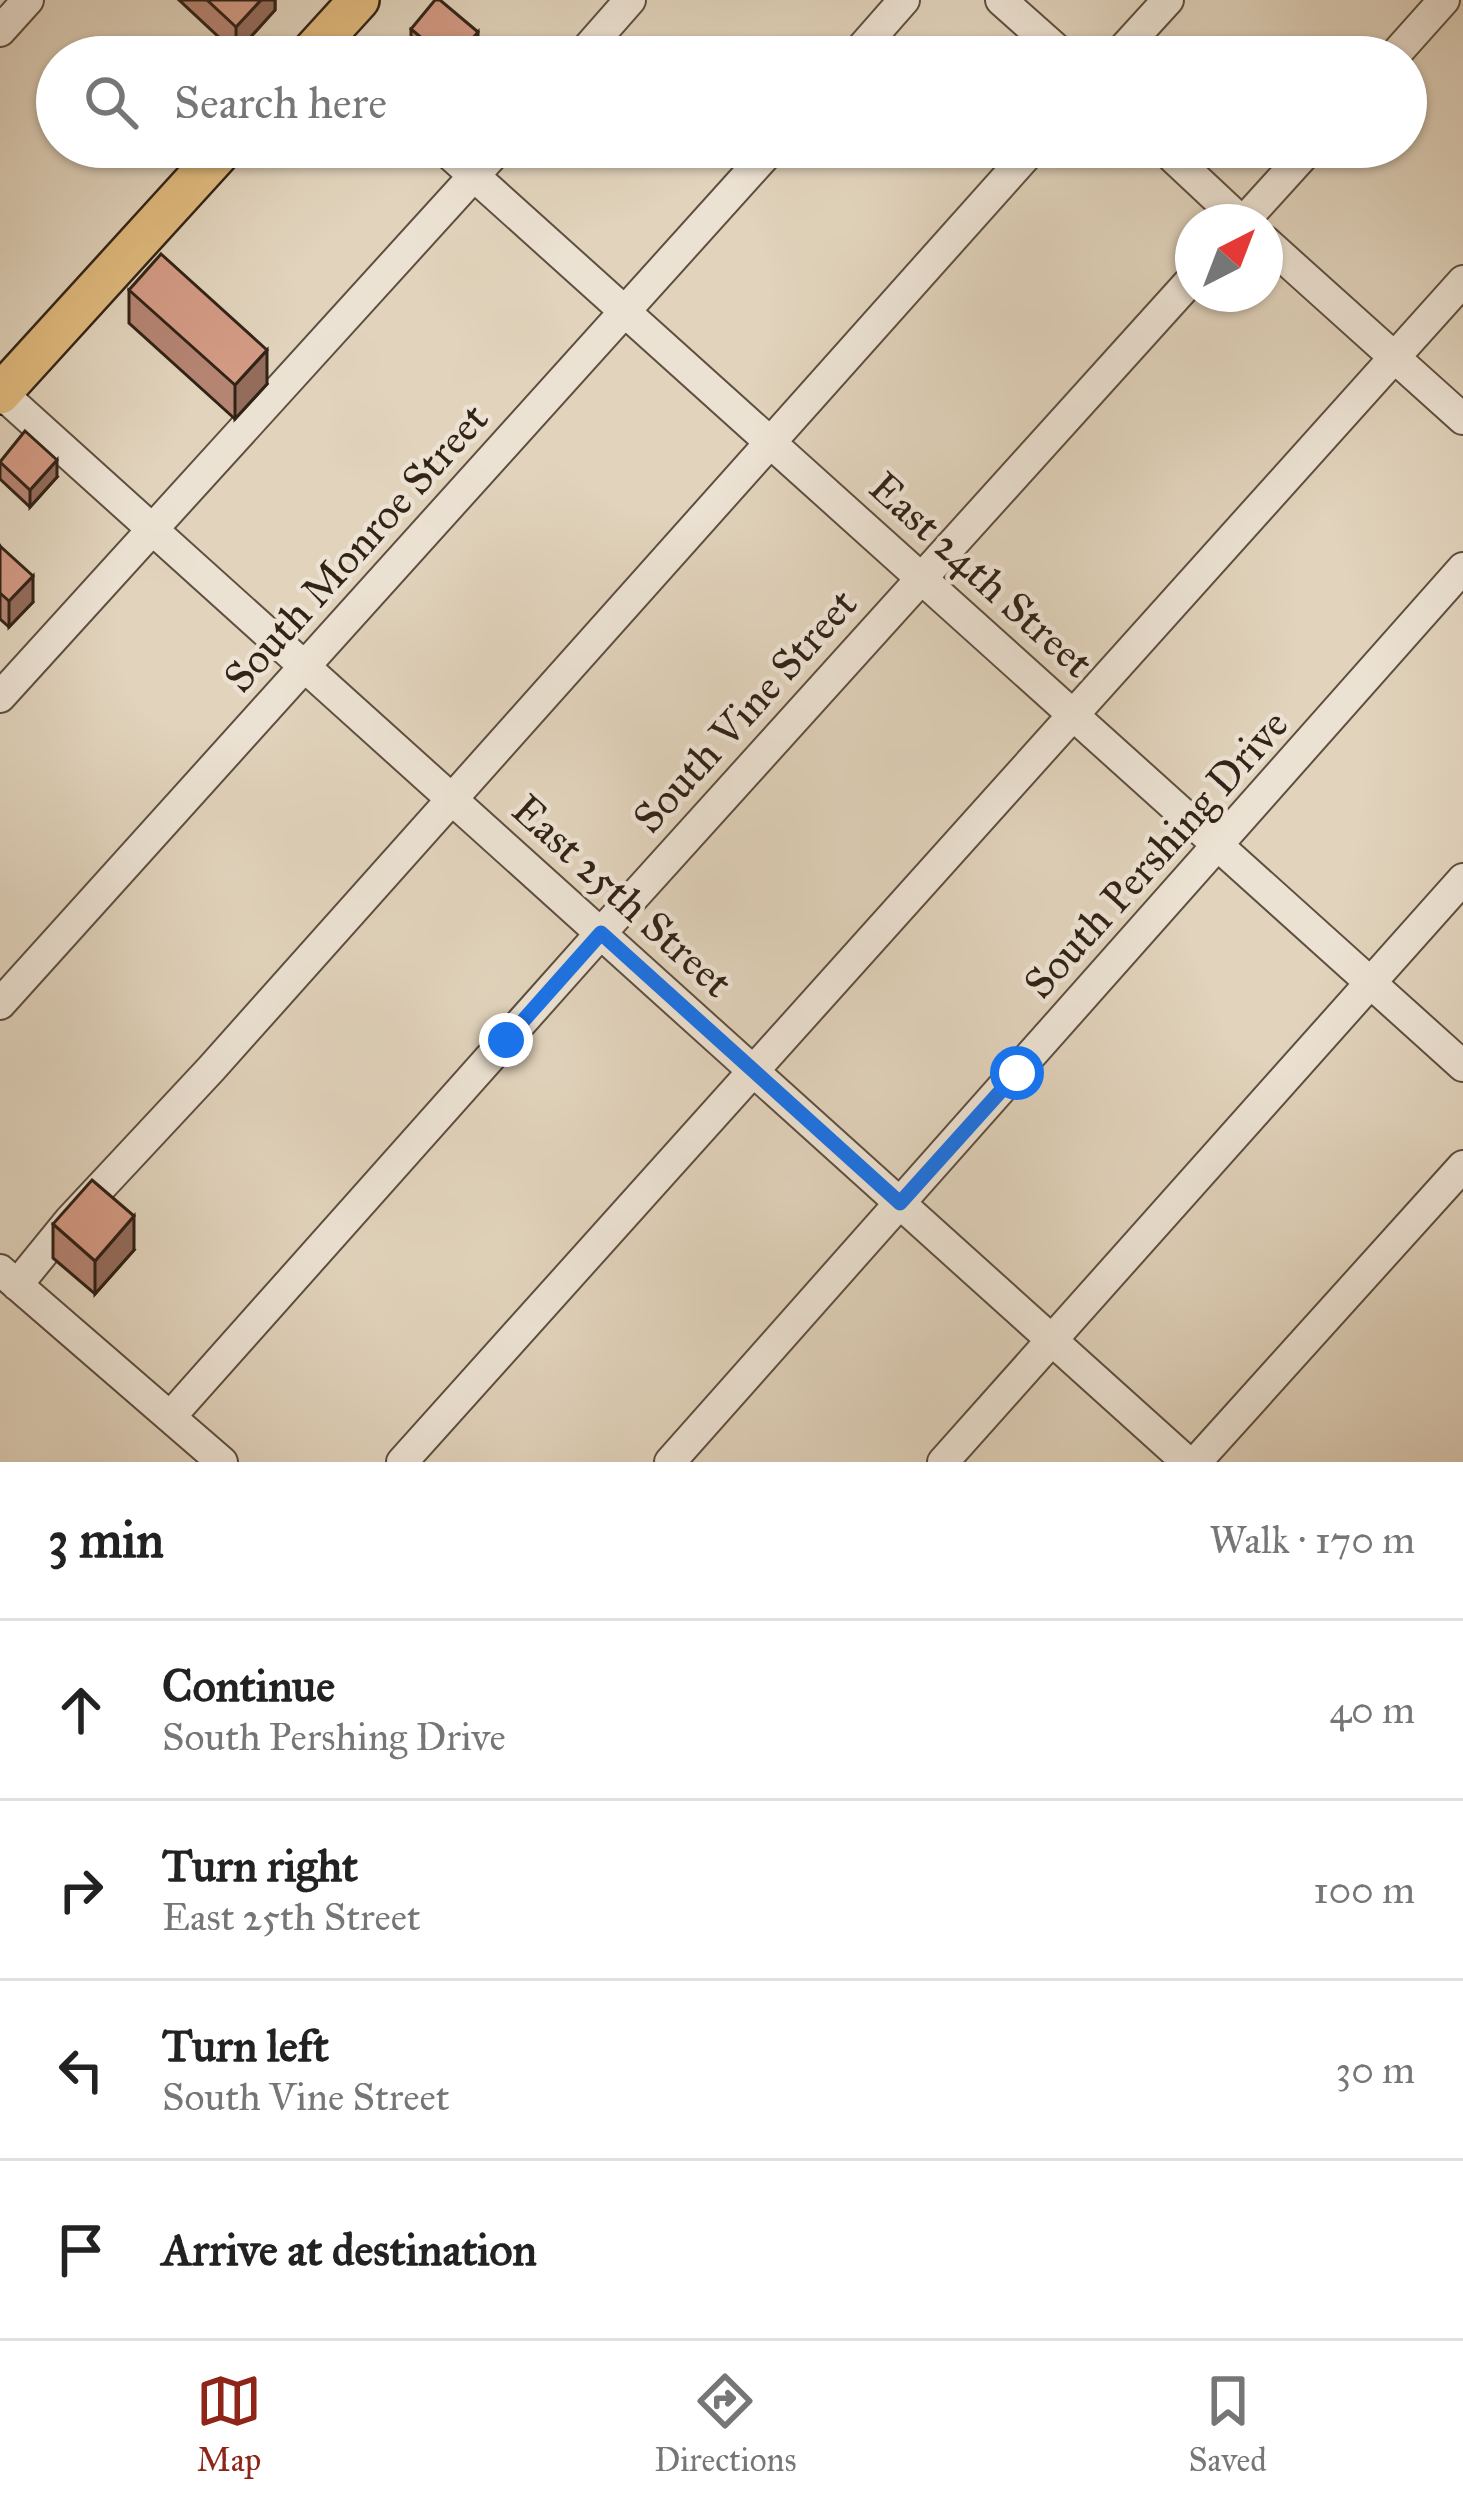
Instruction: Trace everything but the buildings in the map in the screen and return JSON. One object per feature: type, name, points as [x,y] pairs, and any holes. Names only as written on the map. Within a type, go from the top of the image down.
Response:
[{"type":"main road","points":[[334,36],[358,0]]},
{"type":"main road","points":[[0,393],[206,168]]},
{"type":"street","points":[[0,32],[28,0]]},
{"type":"street","points":[[598,36],[630,0]]},
{"type":"street","points":[[872,36],[904,0]]},
{"type":"street","points":[[1001,0],[1041,36]]},
{"type":"street","points":[[1135,36],[1168,0]]},
{"type":"street","points":[[1412,36],[1444,0]]},
{"type":"street","name":"East 24th Street","points":[[465,168],[1463,1066]]},
{"type":"street","points":[[0,697],[481,168]]},
{"type":"street","name":"South Monroe Street","points":[[0,1004],[754,168]]},
{"type":"street","points":[[222,1462],[9,1278],[211,1069],[1015,168]]},
{"type":"street","points":[[1185,168],[1224,204]]},
{"type":"street","points":[[1259,204],[1292,168]]},
{"type":"street","points":[[1283,257],[1463,419]]},
{"type":"street","points":[[402,1462],[1463,281]]},
{"type":"street","name":"South Vine Street","points":[[170,1418],[1175,298]]},
{"type":"street","name":"East 25th Street","points":[[0,393],[1191,1462]]},
{"type":"street","name":"South Pershing Drive","points":[[670,1462],[1463,568]]},
{"type":"street","points":[[943,1462],[1463,879]]},
{"type":"street","points":[[1191,1462],[1463,1166]]},
{"type":"route","points":[[506,1040],[601,933],[900,1203],[1017,1073]]}]
